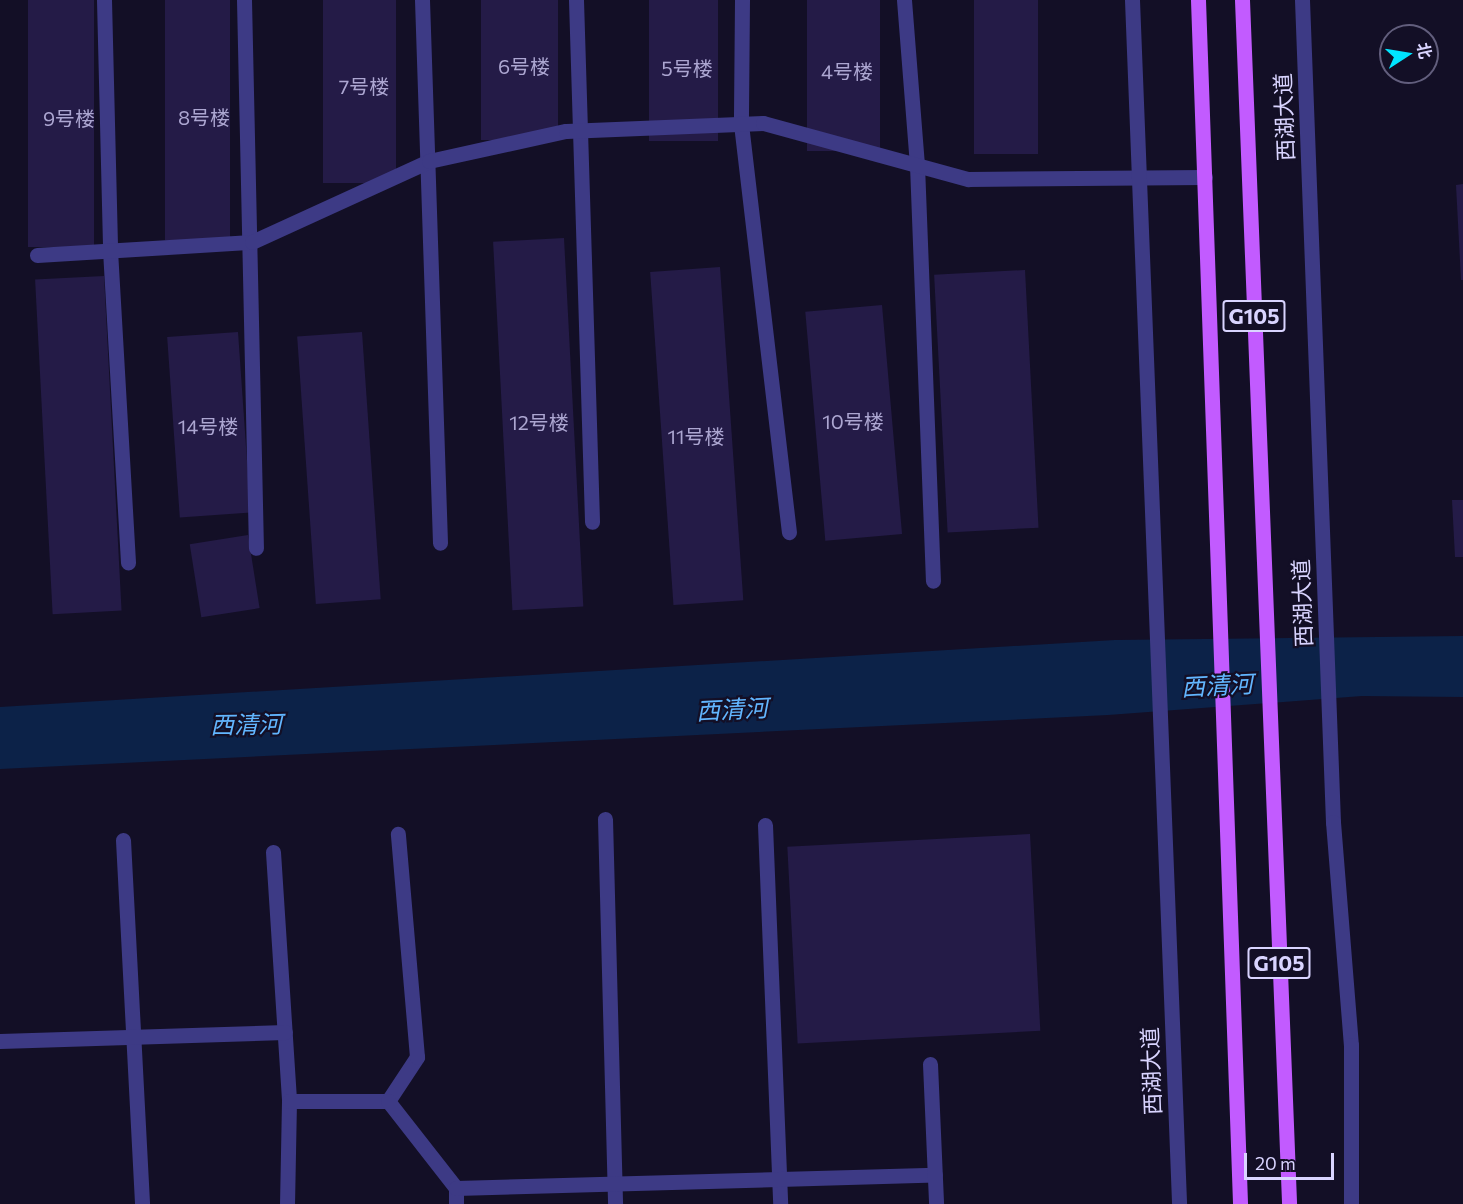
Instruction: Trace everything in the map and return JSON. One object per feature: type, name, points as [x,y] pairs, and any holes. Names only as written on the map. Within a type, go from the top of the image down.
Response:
[{"type":"main road","name":"G105","points":[[1198,0],[1240,1204]]},
{"type":"main road","name":"西湖大道","points":[[1242,0],[1289,1204]]},
{"type":"street","points":[[104,0],[110,250],[128,562]]},
{"type":"street","points":[[244,0],[252,242],[256,548]]},
{"type":"street","points":[[422,0],[440,543]]},
{"type":"street","points":[[576,0],[578,131],[592,522]]},
{"type":"street","points":[[742,0],[741,124],[789,532]]},
{"type":"street","points":[[904,0],[916,165],[933,581]]},
{"type":"street","name":"西湖大道","points":[[1132,0],[1179,1204]]},
{"type":"street","name":"西湖大道","points":[[1302,0],[1329,719],[1351,1045],[1351,1204]]},
{"type":"street","points":[[37,255],[252,242],[429,160],[578,131],[763,123],[968,179],[1205,177]]},
{"type":"street","points":[[605,819],[615,1204]]},
{"type":"street","points":[[765,825],[780,1204]]},
{"type":"street","points":[[388,1101],[417,1057],[398,834]]},
{"type":"street","points":[[123,840],[142,1204]]},
{"type":"street","points":[[273,852],[289,1101],[287,1204]]},
{"type":"street","points":[[0,1041],[285,1032]]},
{"type":"street","points":[[930,1064],[936,1204]]},
{"type":"street","points":[[289,1101],[388,1101]]},
{"type":"street","points":[[388,1101],[456,1188],[456,1204]]},
{"type":"street","points":[[456,1188],[935,1175]]},
{"type":"water","name":"西清河","points":[[1463,636],[1463,697],[1362,696],[1108,715],[0,769],[0,707],[1115,640]]},
{"type":"building","points":[[28,0],[94,0],[94,247],[28,247]]},
{"type":"building","points":[[165,0],[230,0],[230,240],[165,240]]},
{"type":"building","points":[[323,0],[396,0],[396,183],[323,183]]},
{"type":"building","points":[[481,0],[558,0],[558,140],[481,140]]},
{"type":"building","points":[[649,0],[718,0],[718,141],[649,141]]},
{"type":"building","points":[[807,0],[880,0],[880,151],[807,151]]},
{"type":"building","points":[[974,0],[1038,0],[1038,154],[974,154]]},
{"type":"building","points":[[1463,184],[1463,280],[1461,280],[1456,185]]},
{"type":"building","points":[[564,238],[583,606],[512,610],[493,242]]},
{"type":"building","points":[[720,267],[743,600],[673,605],[650,272]]},
{"type":"building","points":[[1025,270],[1039,528],[948,532],[934,275]]},
{"type":"building","points":[[104,276],[122,611],[53,614],[35,280]]},
{"type":"building","points":[[882,305],[902,534],[825,541],[805,312]]},
{"type":"building","points":[[238,332],[251,513],[180,518],[167,337]]},
{"type":"building","points":[[362,332],[381,599],[316,604],[297,337]]},
{"type":"building","points":[[1452,500],[1463,500],[1463,557],[1455,557]]},
{"type":"building","points":[[248,535],[260,608],[201,617],[190,544]]},
{"type":"building","points":[[1030,834],[1040,1031],[798,1043],[787,847]]}]
